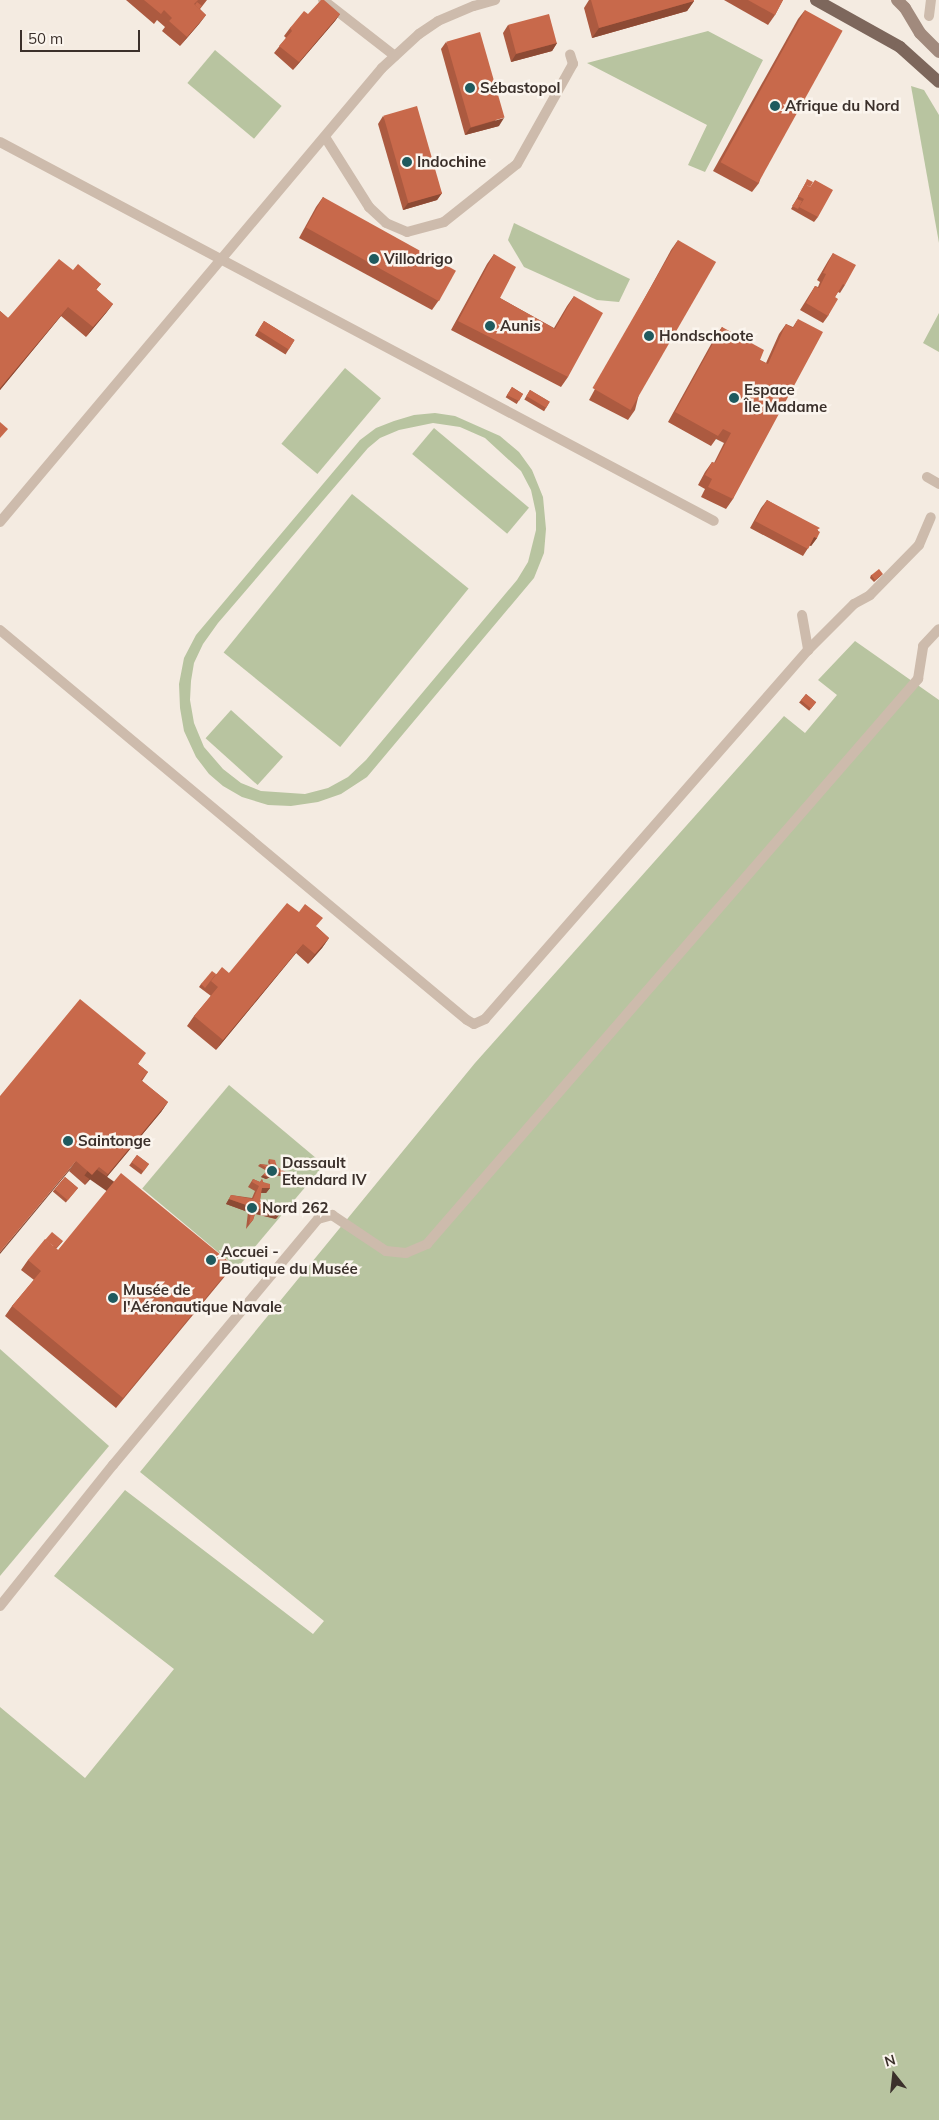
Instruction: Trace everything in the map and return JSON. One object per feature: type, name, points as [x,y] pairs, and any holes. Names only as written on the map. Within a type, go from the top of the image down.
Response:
[{"type":"main road","points":[[816,0],[900,47],[939,82]]},
{"type":"street","points":[[896,0],[905,8],[920,33],[939,52]]},
{"type":"lane","points":[[323,0],[395,56]]},
{"type":"lane","points":[[0,522],[336,121],[395,56],[419,34],[438,21],[474,6],[495,0]]},
{"type":"lane","points":[[929,16],[931,0]]},
{"type":"lane","points":[[325,136],[369,207],[386,224],[407,232],[444,222],[517,164],[573,64],[570,54]]},
{"type":"lane","points":[[0,142],[714,521]]},
{"type":"lane","points":[[927,477],[939,484]]},
{"type":"lane","points":[[0,630],[428,989],[474,1024],[485,1019],[808,650],[854,604],[870,595],[919,546],[931,517]]},
{"type":"lane","points":[[802,615],[808,650]]},
{"type":"lane","points":[[0,1606],[119,1457],[318,1219],[332,1214],[386,1251],[406,1253],[427,1244],[918,678],[923,646],[939,629]]},
{"type":"green space","points":[[708,31],[763,60],[705,172],[688,165],[707,125],[587,63]]},
{"type":"green space","points":[[215,50],[282,106],[254,139],[187,83]]},
{"type":"green space","points":[[911,86],[924,90],[939,115],[939,243]]},
{"type":"green space","points":[[514,223],[630,279],[619,302],[597,300],[524,267],[508,240]]},
{"type":"green space","points":[[939,313],[939,352],[923,343]]},
{"type":"green space","points":[[345,368],[381,398],[317,474],[281,444]]},
{"type":"green space","points":[[435,413],[455,416],[500,436],[519,452],[532,470],[543,497],[546,529],[544,553],[534,578],[367,777],[341,794],[318,802],[291,806],[268,805],[242,797],[223,786],[209,774],[196,757],[184,731],[180,708],[179,684],[184,658],[196,635],[360,440],[376,428],[414,415]],"holes":[[[433,423],[460,427],[485,438],[521,471],[531,490],[536,513],[536,530],[528,562],[517,580],[366,760],[348,777],[328,788],[305,794],[261,791],[241,783],[223,769],[204,747],[194,723],[190,700],[191,681],[194,663],[203,644],[218,623],[368,448],[380,438],[399,430]]]},
{"type":"green space","points":[[434,428],[529,508],[507,534],[412,454]]},
{"type":"green space","points":[[352,494],[469,588],[340,747],[224,653]]},
{"type":"green space","points":[[855,641],[939,700],[939,2120],[0,2120],[0,1707],[85,1778],[174,1669],[54,1576],[125,1490],[313,1634],[324,1621],[140,1472],[475,1063],[784,716],[805,733],[837,695],[818,680]]},
{"type":"green space","points":[[231,710],[283,757],[258,785],[206,738]]},
{"type":"green space","points":[[229,1085],[324,1165],[237,1268],[142,1188]]},
{"type":"green space","points":[[0,1349],[109,1446],[0,1576]]},
{"type":"building","points":[[144,0],[198,0],[194,4],[206,15],[187,37],[169,21],[172,18],[164,10],[161,14]]},
{"type":"building","points":[[321,0],[324,0],[340,14],[299,62],[279,46],[292,31],[290,28],[304,11],[308,14]]},
{"type":"building","points":[[591,0],[694,0],[694,1],[599,28]]},
{"type":"building","points":[[748,0],[783,0],[775,15]]},
{"type":"building","points":[[197,2],[202,6],[199,9],[195,5]]},
{"type":"building","name":"Afrique du Nord","points":[[805,10],[843,31],[758,183],[721,162]]},
{"type":"building","points":[[549,14],[557,43],[516,54],[508,25]]},
{"type":"building","name":"Sébastopol","points":[[480,32],[505,118],[471,127],[446,42]]},
{"type":"building","name":"Indochine","points":[[417,106],[442,193],[408,203],[383,116]]},
{"type":"building","points":[[807,179],[813,182],[810,187],[805,184]]},
{"type":"building","points":[[815,180],[833,190],[818,217],[799,207],[804,199],[798,196],[805,184],[810,187]]},
{"type":"building","name":"Villodrigo","points":[[323,197],[456,271],[439,301],[306,228]]},
{"type":"building","points":[[797,199],[802,201],[798,209],[792,206]]},
{"type":"building","name":"Hondschoote","points":[[678,240],[716,262],[631,410],[592,388]]},
{"type":"building","points":[[833,253],[856,265],[845,285],[843,284],[835,297],[838,299],[828,316],[806,303],[815,286],[819,288],[826,274],[823,273]]},
{"type":"building","name":"Aunis","points":[[494,254],[516,267],[500,298],[555,329],[574,296],[603,313],[568,377],[458,321]]},
{"type":"building","points":[[59,259],[73,270],[78,264],[101,284],[96,289],[113,304],[93,327],[68,307],[0,388],[0,311],[8,318]]},
{"type":"building","name":"Espace Île Madame","points":[[798,319],[823,332],[733,499],[708,487],[712,479],[705,475],[712,462],[715,463],[731,433],[723,429],[718,436],[675,412],[722,327],[764,350],[760,360],[768,364],[786,324],[793,328]]},
{"type":"building","points":[[264,321],[295,340],[289,349],[258,330]]},
{"type":"building","points":[[512,387],[523,394],[519,401],[507,395]]},
{"type":"building","points":[[530,390],[550,402],[546,408],[526,396]]},
{"type":"building","points":[[0,422],[8,429],[0,438]]},
{"type":"building","points":[[767,500],[820,528],[817,530],[820,532],[817,538],[814,537],[808,549],[755,521]]},
{"type":"building","points":[[879,569],[883,574],[875,580],[871,575]]},
{"type":"building","points":[[806,694],[816,702],[811,708],[801,700]]},
{"type":"building","points":[[287,903],[299,912],[305,904],[323,918],[316,926],[329,938],[315,954],[303,944],[223,1040],[194,1016],[218,987],[211,981],[222,967],[229,973]]},
{"type":"building","points":[[212,971],[216,974],[205,988],[201,984]]},
{"type":"building","name":"Saintonge","points":[[80,999],[146,1053],[138,1064],[148,1072],[141,1080],[168,1102],[108,1174],[99,1167],[92,1175],[76,1161],[0,1252],[0,1096]]},
{"type":"building","points":[[137,1155],[149,1164],[144,1171],[132,1162]]},
{"type":"building","points":[[269,1159],[275,1160],[277,1167],[289,1174],[277,1172],[268,1177],[263,1175],[269,1169],[260,1164],[271,1166]]},
{"type":"building","name":"Musée de l'Aéronautique Navale","points":[[121,1173],[233,1265],[123,1398],[12,1306],[41,1271],[28,1260],[45,1239],[58,1250]]},
{"type":"building","points":[[65,1177],[78,1188],[68,1200],[55,1189]]},
{"type":"building","points":[[253,1179],[260,1182],[262,1179],[263,1182],[270,1184],[270,1188],[262,1188],[260,1200],[281,1209],[280,1214],[257,1208],[253,1220],[249,1224],[252,1207],[229,1199],[231,1195],[253,1199],[259,1186],[252,1182]]},
{"type":"building","points":[[52,1232],[63,1241],[56,1248],[45,1240]]},
{"type":"place","name":"Sébastopol","points":[[470,88]]},
{"type":"place","name":"Afrique du Nord","points":[[775,106]]},
{"type":"place","name":"Indochine","points":[[407,162]]},
{"type":"place","name":"Villodrigo","points":[[374,259]]},
{"type":"place","name":"Aunis","points":[[490,326]]},
{"type":"place","name":"Hondschoote","points":[[649,336]]},
{"type":"place","name":"Espace Île Madame","points":[[734,398]]},
{"type":"place","name":"Saintonge","points":[[68,1141]]},
{"type":"place","name":"Dassault Etendard IV","points":[[272,1171]]},
{"type":"place","name":"Nord 262","points":[[252,1208]]},
{"type":"place","name":"Accuei - Boutique du Musée","points":[[211,1260]]},
{"type":"place","name":"Musée de l'Aéronautique Navale","points":[[113,1298]]}]
